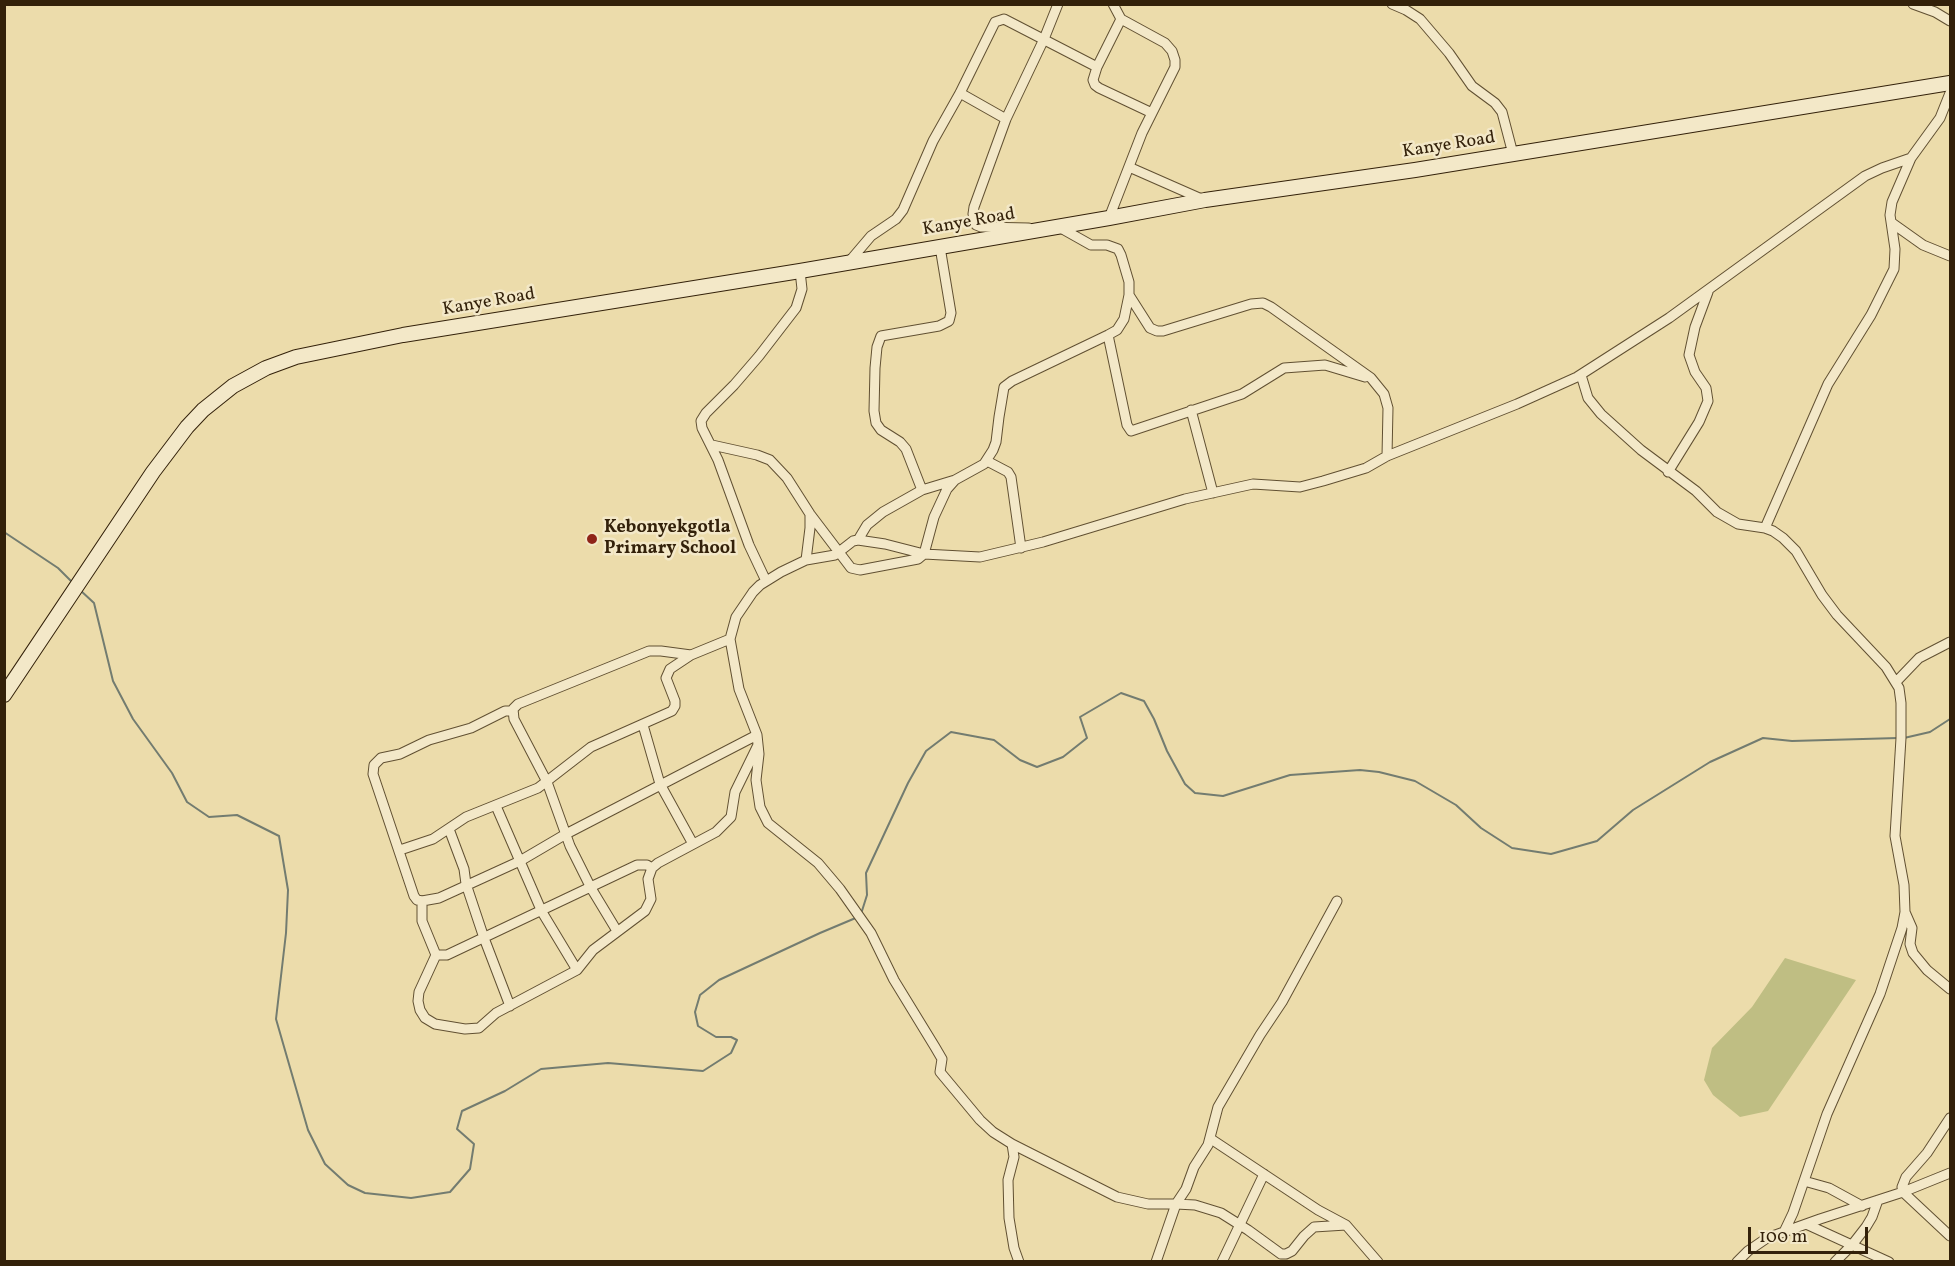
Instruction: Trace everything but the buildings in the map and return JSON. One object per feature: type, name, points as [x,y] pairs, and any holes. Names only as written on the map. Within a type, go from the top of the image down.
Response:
[{"type":"main road","name":"Kanye Road","points":[[4,695],[153,471],[187,427],[226,391],[266,369],[296,357],[403,335],[800,271],[1205,200],[1513,154],[1950,83]]},
{"type":"street","points":[[1037,230],[981,227],[973,221],[974,207],[1006,119],[1058,4]]},
{"type":"street","points":[[1109,218],[1152,113],[1175,67],[1172,51],[1165,43],[1121,19],[1113,4]]},
{"type":"street","points":[[1392,4],[1420,19],[1449,52],[1472,86],[1495,103],[1502,112],[1513,154]]},
{"type":"street","points":[[1913,4],[1932,8],[1950,21]]},
{"type":"street","points":[[848,262],[872,236],[888,226],[903,210],[933,141],[995,22],[1004,19],[1097,67]]},
{"type":"street","points":[[1121,19],[1093,80],[1095,85],[1152,113]]},
{"type":"street","points":[[960,93],[1006,119]]},
{"type":"street","points":[[1765,528],[1828,384],[1871,315],[1894,268],[1895,249],[1893,223],[1890,215],[1892,202],[1911,158],[1940,118],[1950,93]]},
{"type":"street","points":[[1346,1225],[1314,1227],[1286,1254],[1281,1254],[1240,1225],[1208,1208],[1176,1204],[1148,1204],[1117,1197],[1012,1144],[980,1120],[940,1072],[942,1059],[894,980],[871,933],[840,889],[818,863],[768,823],[760,807],[756,780],[758,739],[739,689],[730,639],[736,617],[753,592],[766,581],[806,560],[829,557],[853,541],[885,544],[924,554],[980,557],[1077,533],[1185,499],[1253,484],[1293,487],[1308,485],[1366,468],[1387,456],[1517,404],[1581,375],[1670,318],[1865,176],[1911,158]]},
{"type":"street","points":[[1129,167],[1205,200]]},
{"type":"street","points":[[1893,223],[1923,245],[1950,256]]},
{"type":"street","points":[[858,540],[864,530],[883,512],[922,490],[955,480],[987,461],[996,442],[1003,390],[1007,384],[1117,330],[1124,319],[1130,295],[1122,255],[1118,249],[1107,245],[1091,245],[1059,227]]},
{"type":"street","points":[[922,490],[906,449],[900,442],[880,430],[876,423],[875,368],[877,347],[881,336],[939,326],[950,321],[951,313],[940,247]]},
{"type":"street","points":[[766,581],[749,546],[712,445],[702,428],[702,419],[759,356],[796,308],[803,284],[800,271]]},
{"type":"street","points":[[1668,472],[1699,422],[1708,401],[1706,387],[1695,372],[1689,355],[1695,327],[1708,291]]},
{"type":"street","points":[[1130,295],[1150,328],[1157,331],[1251,304],[1263,303],[1280,312],[1371,378],[1384,394],[1388,408],[1387,456]]},
{"type":"street","points":[[1108,335],[1129,429],[1135,430],[1242,394],[1284,368],[1325,365],[1371,378]]},
{"type":"street","points":[[1581,375],[1588,398],[1601,414],[1668,472],[1696,491],[1717,512],[1748,527],[1765,528],[1783,538],[1796,551],[1822,595],[1837,615],[1878,657],[1896,682],[1901,703],[1901,738],[1894,836],[1904,885],[1905,912],[1902,928],[1880,994],[1827,1114],[1793,1213],[1784,1232]]},
{"type":"street","points":[[1191,410],[1213,493]]},
{"type":"street","points":[[712,445],[770,460],[787,478],[810,514],[851,568],[860,570],[913,561],[924,554],[934,517],[947,489],[955,480]]},
{"type":"street","points":[[987,461],[1008,472],[1011,477],[1021,548]]},
{"type":"street","points":[[806,560],[810,514]]},
{"type":"street","points":[[400,850],[433,839],[466,817],[525,795],[547,782],[591,747],[643,725],[674,708],[675,701],[666,676],[671,668],[692,655],[730,639]]},
{"type":"street","points":[[1896,682],[1919,658],[1950,642]]},
{"type":"street","points":[[617,931],[591,888],[566,834],[547,782],[514,719],[514,707],[649,651],[692,655]]},
{"type":"street","points":[[513,711],[505,711],[471,728],[429,741],[400,754],[381,758],[375,763],[373,774],[414,896],[422,901],[439,898],[520,861],[660,784],[758,739]]},
{"type":"street","points":[[643,725],[660,784],[693,844]]},
{"type":"street","points":[[422,901],[422,921],[436,955],[423,980],[418,997],[420,1010],[427,1020],[435,1024],[475,1029],[483,1026],[496,1013],[577,970],[593,950],[650,905],[648,879],[652,868],[716,832],[728,821],[733,813],[758,739]]},
{"type":"street","points":[[740,789],[756,780]]},
{"type":"street","points":[[740,789],[758,795]]},
{"type":"street","points":[[496,806],[542,912],[577,970]]},
{"type":"street","points":[[449,829],[464,869],[466,885],[484,938],[510,1006]]},
{"type":"street","points":[[436,955],[447,955],[542,912],[637,865],[652,868]]},
{"type":"street","points":[[1156,1262],[1176,1204],[1211,1139],[1218,1107],[1282,1002],[1337,901]]},
{"type":"street","points":[[1905,912],[1912,928],[1911,949],[1927,970],[1949,984]]},
{"type":"street","points":[[1950,1119],[1927,1153],[1906,1177],[1902,1187],[1903,1192],[1950,1236]]},
{"type":"street","points":[[1211,1139],[1318,1210],[1346,1225],[1378,1262]]},
{"type":"street","points":[[1012,1144],[1014,1157],[1008,1180],[1009,1218],[1019,1262]]},
{"type":"street","points":[[1737,1262],[1757,1244],[1784,1232],[1903,1192],[1950,1173]]},
{"type":"street","points":[[1222,1262],[1264,1174]]},
{"type":"street","points":[[1804,1181],[1829,1188],[1862,1206]]},
{"type":"street","points":[[1834,1262],[1852,1245],[1872,1216],[1878,1200]]},
{"type":"street","points":[[1806,1224],[1889,1262]]},
{"type":"shaded area","points":[[1785,958],[1856,980],[1768,1111],[1740,1117],[1713,1095],[1704,1080],[1712,1048],[1752,1007]]},
{"type":"waterway","points":[[4,532],[58,568],[72,582]]},
{"type":"waterway","points":[[80,590],[94,603],[113,681],[133,719],[172,773],[187,802],[209,817],[237,815],[279,836],[288,890],[286,933],[276,1019],[308,1130],[325,1164],[348,1185],[365,1193],[411,1198],[450,1192],[470,1169],[474,1144],[457,1129],[462,1111],[505,1091],[541,1069],[608,1063],[703,1071],[731,1053],[737,1040],[731,1037],[716,1037],[698,1026],[695,1012],[700,995],[719,980],[858,917]]},
{"type":"waterway","points":[[861,914],[867,895],[866,873],[908,783],[926,751],[951,732],[994,740],[1020,760],[1037,767],[1063,757],[1087,738],[1080,717],[1121,693],[1144,701],[1185,784],[1195,793],[1223,796],[1290,775],[1360,770],[1379,772],[1415,781],[1456,805],[1481,828],[1512,848],[1551,854],[1597,841],[1633,810],[1710,762],[1763,738],[1792,741],[1898,738]]},
{"type":"waterway","points":[[1904,738],[1930,732],[1950,719]]},
{"type":"place","name":"Kebonyekgotla Primary School","points":[[592,539]]}]
